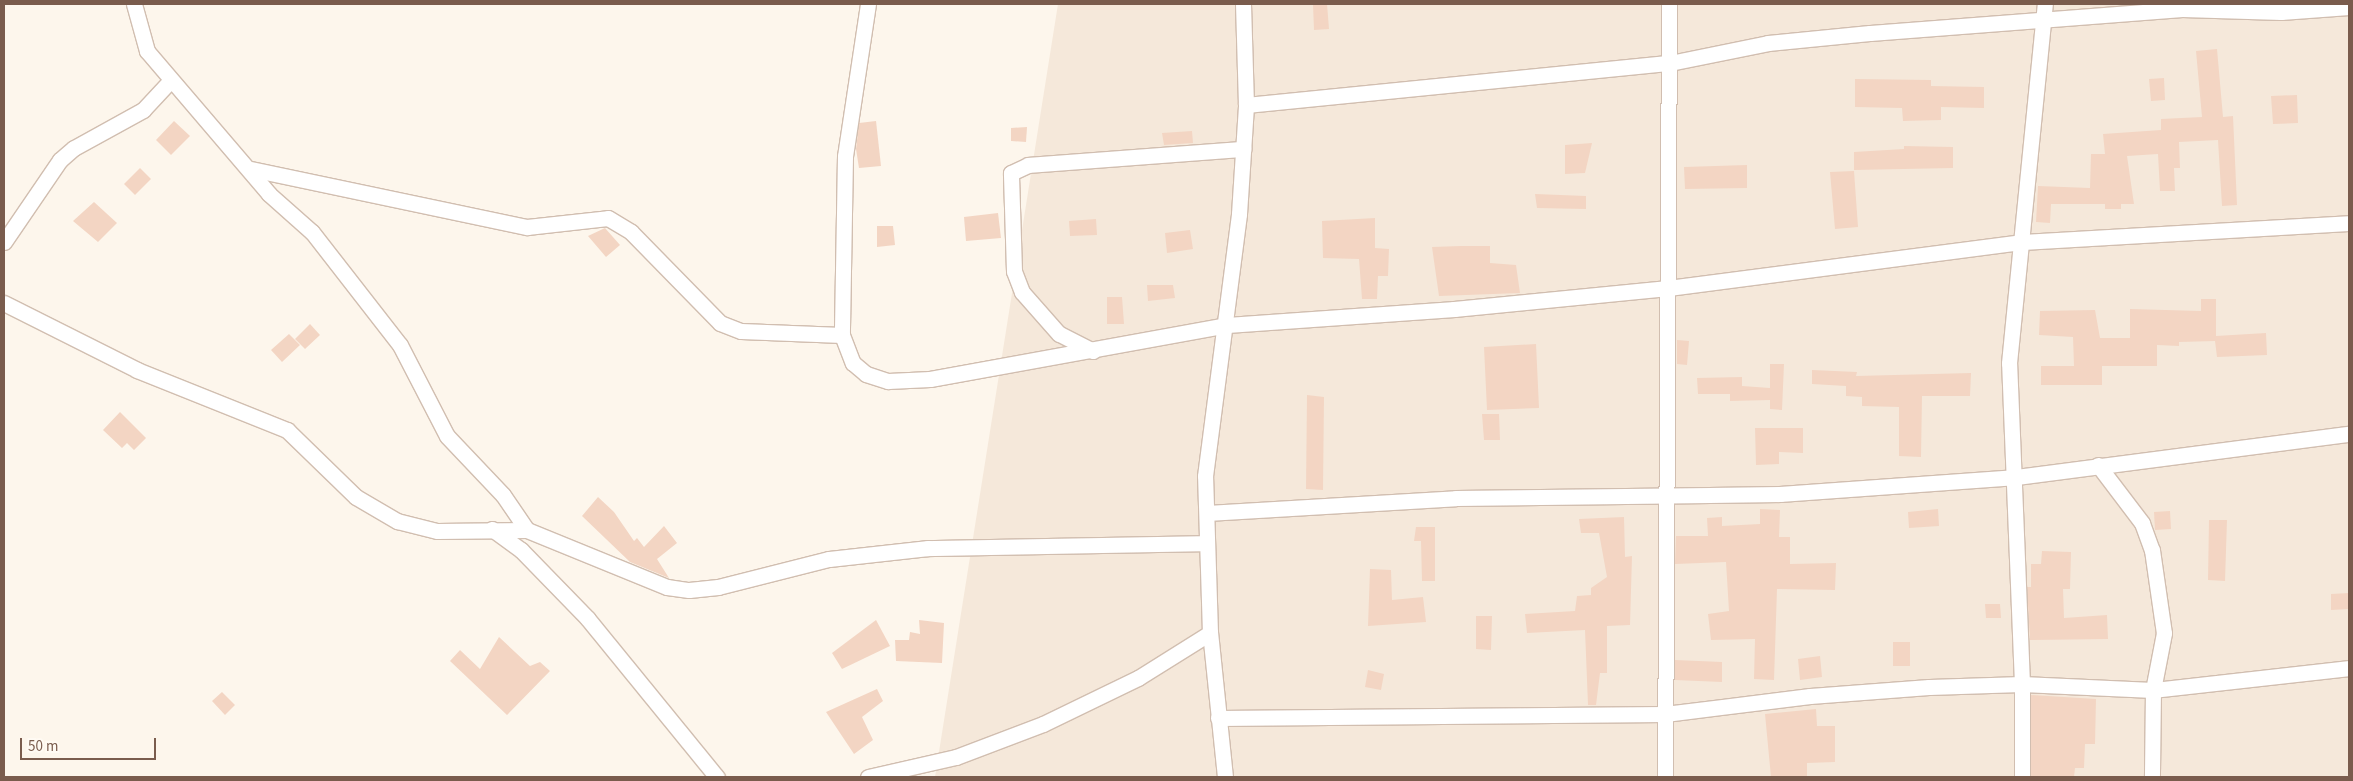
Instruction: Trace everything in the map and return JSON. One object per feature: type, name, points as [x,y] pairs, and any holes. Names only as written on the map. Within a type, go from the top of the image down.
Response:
[{"type":"street","points":[[134,4],[147,51],[170,82],[251,168],[269,194],[312,232],[400,345],[447,436],[503,495],[527,530]]},
{"type":"street","points":[[868,4],[845,156],[842,334],[853,362],[866,374],[888,381],[930,379],[1093,351],[1227,325],[1454,309],[1668,288],[2021,242],[2349,223]]},
{"type":"street","points":[[1225,777],[1210,633],[1205,476],[1214,386],[1227,325],[1243,150],[1246,105],[1243,4]]},
{"type":"street","points":[[1665,777],[1664,497],[1668,288],[1669,4]]},
{"type":"street","points":[[2022,777],[2022,684],[2016,477],[2009,363],[2046,22],[2045,4]]},
{"type":"street","points":[[1246,105],[1670,63],[1768,43],[2046,22],[2182,8],[2281,12],[2349,7]]},
{"type":"street","points":[[4,242],[60,160],[74,148],[143,110],[170,82]]},
{"type":"street","points":[[1093,351],[1059,334],[1022,292],[1014,271],[1011,172],[1028,165],[1243,150]]},
{"type":"street","points":[[251,168],[526,227],[608,218],[631,232],[720,323],[741,331],[842,334]]},
{"type":"street","points":[[4,303],[137,370],[287,430],[356,497],[397,521],[437,530],[527,530],[651,582],[690,590],[718,587],[829,559],[928,548],[1206,543]]},
{"type":"street","points":[[1207,513],[1456,498],[1664,497],[1780,494],[2016,477],[2349,434]]},
{"type":"street","points":[[2098,465],[2142,523],[2152,550],[2164,633],[2154,690],[2152,774],[2137,777]]},
{"type":"street","points":[[492,529],[521,550],[588,619],[717,777]]},
{"type":"street","points":[[868,777],[956,757],[1043,724],[1138,678],[1210,633]]},
{"type":"street","points":[[1218,718],[1665,714],[1702,712],[1810,696],[2022,684],[2154,690],[2349,668]]},
{"type":"shaded area","points":[[1058,4],[2349,4],[2349,777],[935,777]]},
{"type":"building","points":[[1313,4],[1327,4],[1329,29],[1314,30]]},
{"type":"building","points":[[2217,49],[2223,117],[2233,116],[2237,205],[2222,206],[2218,140],[2179,142],[2180,168],[2174,168],[2175,191],[2160,191],[2158,154],[2127,156],[2134,204],[2121,204],[2121,209],[2105,209],[2105,204],[2051,204],[2050,223],[2036,222],[2038,186],[2090,188],[2091,154],[2105,154],[2103,134],[2161,130],[2161,119],[2202,117],[2196,51]]},
{"type":"building","points":[[2164,78],[2165,100],[2151,101],[2149,79]]},
{"type":"building","points":[[1855,79],[1931,80],[1931,86],[1984,87],[1984,108],[1941,107],[1941,120],[1903,121],[1902,108],[1855,107]]},
{"type":"building","points":[[2297,95],[2298,123],[2273,124],[2271,96]]},
{"type":"building","points":[[174,121],[190,136],[171,155],[156,140]]},
{"type":"building","points":[[876,121],[881,166],[859,168],[856,149],[859,123]]},
{"type":"building","points":[[1027,127],[1026,142],[1011,141],[1011,128]]},
{"type":"building","points":[[1192,131],[1193,143],[1164,145],[1162,133]]},
{"type":"building","points":[[1592,143],[1585,173],[1565,174],[1565,145]]},
{"type":"building","points":[[1904,146],[1953,147],[1953,168],[1854,170],[1854,152],[1904,149]]},
{"type":"building","points":[[1747,165],[1747,188],[1685,189],[1684,167]]},
{"type":"building","points":[[140,168],[151,179],[135,195],[124,184]]},
{"type":"building","points":[[1854,171],[1858,227],[1835,229],[1830,172]]},
{"type":"building","points":[[1535,194],[1586,196],[1586,209],[1537,208]]},
{"type":"building","points":[[94,202],[117,223],[98,242],[73,221]]},
{"type":"building","points":[[998,213],[1001,238],[966,241],[964,217]]},
{"type":"building","points":[[1375,218],[1375,248],[1389,249],[1388,276],[1378,276],[1377,299],[1362,299],[1359,259],[1323,258],[1322,221]]},
{"type":"building","points":[[1096,219],[1097,235],[1070,236],[1069,221]]},
{"type":"building","points":[[877,226],[893,226],[895,245],[877,247]]},
{"type":"building","points":[[605,228],[620,245],[606,257],[588,236]]},
{"type":"building","points":[[1190,230],[1193,249],[1167,253],[1165,233]]},
{"type":"building","points":[[1490,246],[1490,263],[1516,265],[1520,293],[1439,296],[1432,247]]},
{"type":"building","points":[[1147,285],[1173,285],[1175,298],[1148,301]]},
{"type":"building","points":[[1107,297],[1122,297],[1124,324],[1107,324]]},
{"type":"building","points":[[2201,299],[2216,299],[2216,336],[2266,333],[2267,355],[2217,357],[2215,341],[2179,342],[2179,346],[2157,345],[2157,366],[2102,366],[2102,385],[2041,385],[2041,366],[2074,366],[2073,337],[2039,335],[2040,311],[2095,310],[2100,338],[2130,338],[2130,309],[2201,311]]},
{"type":"building","points":[[310,324],[320,335],[305,349],[295,339]]},
{"type":"building","points":[[289,334],[300,345],[282,362],[271,350]]},
{"type":"building","points":[[1677,340],[1689,341],[1687,365],[1677,364]]},
{"type":"building","points":[[1536,344],[1539,408],[1487,410],[1484,347]]},
{"type":"building","points":[[1770,364],[1784,364],[1782,410],[1770,409],[1770,400],[1730,401],[1730,394],[1698,394],[1697,378],[1742,377],[1742,386],[1770,388]]},
{"type":"building","points":[[1812,370],[1857,372],[1856,376],[1971,373],[1970,396],[1922,396],[1921,457],[1899,456],[1899,407],[1862,406],[1862,397],[1846,396],[1846,386],[1812,384]]},
{"type":"building","points":[[1307,395],[1324,397],[1323,490],[1306,489]]},
{"type":"building","points":[[120,412],[146,438],[134,450],[127,443],[122,448],[103,430]]},
{"type":"building","points":[[1482,414],[1499,414],[1500,440],[1484,440]]},
{"type":"building","points":[[1755,428],[1803,428],[1803,453],[1779,452],[1779,464],[1756,465]]},
{"type":"building","points":[[598,497],[614,512],[634,541],[637,538],[644,547],[664,526],[677,543],[657,559],[669,578],[630,562],[582,516]]},
{"type":"building","points":[[1760,509],[1780,510],[1779,537],[1790,537],[1790,564],[1836,563],[1835,590],[1777,589],[1774,680],[1754,679],[1755,639],[1711,640],[1708,614],[1729,611],[1726,562],[1675,564],[1676,536],[1708,536],[1707,518],[1722,517],[1722,526],[1760,524]]},
{"type":"building","points":[[1938,509],[1939,526],[1909,528],[1908,512]]},
{"type":"building","points":[[2170,511],[2171,529],[2155,530],[2154,512]]},
{"type":"building","points":[[1624,517],[1625,557],[1632,556],[1630,625],[1607,626],[1607,673],[1600,673],[1596,705],[1588,705],[1585,630],[1527,633],[1525,614],[1575,611],[1577,596],[1591,595],[1591,588],[1607,577],[1599,533],[1581,533],[1579,519]]},
{"type":"building","points":[[2209,520],[2227,520],[2225,581],[2208,580]]},
{"type":"building","points":[[1416,527],[1435,527],[1435,581],[1422,581],[1421,541],[1414,541]]},
{"type":"building","points":[[2042,551],[2071,552],[2070,589],[2063,589],[2064,618],[2107,615],[2108,639],[2030,640],[2027,587],[2031,587],[2031,564],[2041,564]]},
{"type":"building","points":[[1370,569],[1391,570],[1392,600],[1423,597],[1426,622],[1368,626]]},
{"type":"building","points":[[2349,593],[2349,609],[2331,610],[2331,594]]},
{"type":"building","points":[[1985,604],[2000,604],[2001,618],[1986,618]]},
{"type":"building","points":[[1476,616],[1492,616],[1491,650],[1476,649]]},
{"type":"building","points":[[876,620],[890,646],[842,669],[832,653]]},
{"type":"building","points":[[919,620],[944,623],[942,663],[896,661],[895,640],[909,640],[910,632],[920,634]]},
{"type":"building","points":[[499,637],[530,666],[540,662],[550,671],[507,715],[450,661],[460,650],[480,669]]},
{"type":"building","points":[[1893,642],[1910,642],[1910,666],[1893,666]]},
{"type":"building","points":[[1820,656],[1822,677],[1800,680],[1798,659]]},
{"type":"building","points":[[1675,660],[1722,662],[1722,682],[1675,680]]},
{"type":"building","points":[[1368,670],[1384,674],[1381,690],[1365,687]]},
{"type":"building","points":[[877,689],[883,701],[862,717],[873,740],[854,754],[826,712]]},
{"type":"building","points":[[222,692],[235,705],[225,715],[212,701]]},
{"type":"building","points":[[2031,695],[2096,699],[2095,744],[2085,744],[2084,768],[2075,768],[2074,777],[2031,776]]},
{"type":"building","points":[[1816,709],[1817,726],[1835,726],[1835,762],[1807,763],[1807,777],[1771,777],[1765,714]]}]
